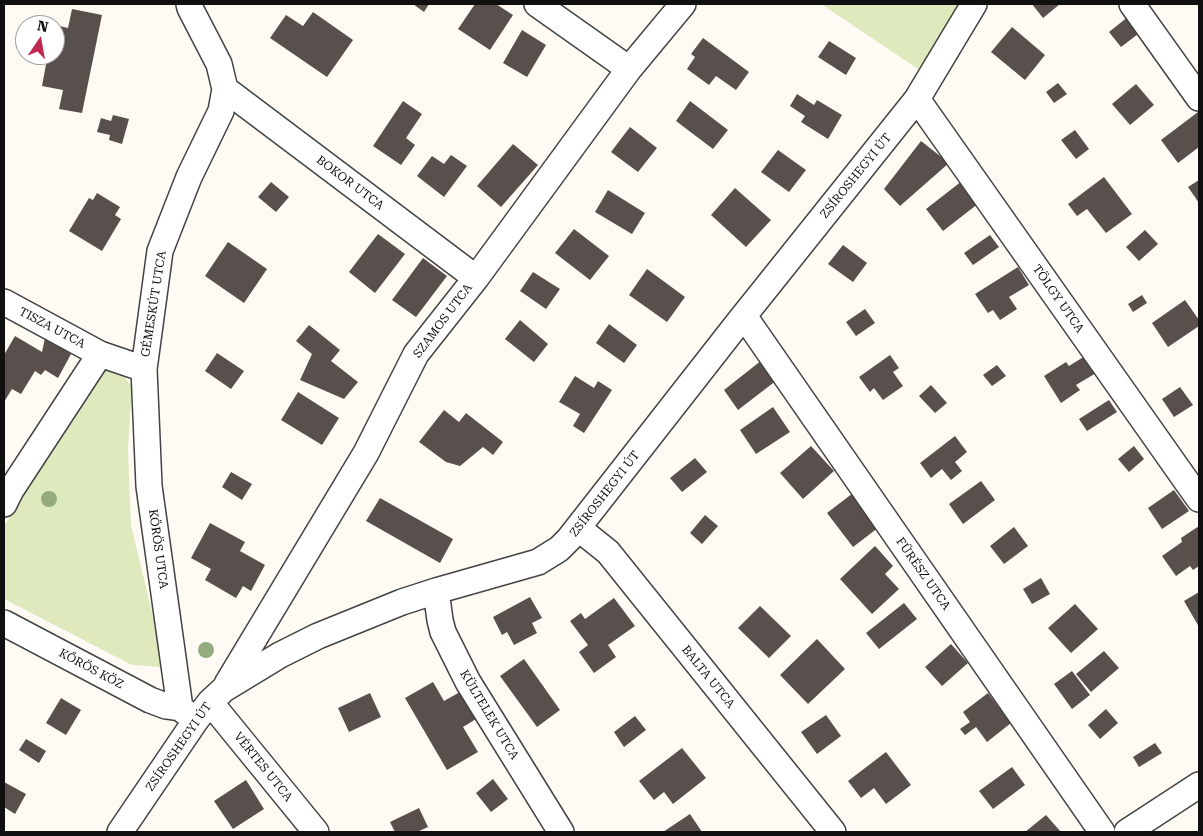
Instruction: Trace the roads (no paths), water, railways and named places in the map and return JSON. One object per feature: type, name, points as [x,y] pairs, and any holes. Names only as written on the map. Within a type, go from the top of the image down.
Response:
[{"type":"street","points":[[537,4],[629,69]]},
{"type":"street","name":"SZAMOS UTCA","points":[[202,705],[366,452],[416,354],[476,278],[629,69],[683,4]]},
{"type":"street","name":"ZSÍROSHEGYI ÚT","points":[[120,832],[202,705],[280,655],[318,636],[402,602],[538,562],[559,549],[578,528],[917,98],[974,4]]},
{"type":"street","points":[[1132,4],[1199,98]]},
{"type":"street","name":"GÉMESKÚT UTCA","points":[[100,354],[144,370],[160,251],[189,177],[221,111],[225,89],[219,64],[183,5]]},
{"type":"street","name":"BOKOR UTCA","points":[[225,89],[476,278]]},
{"type":"street","name":"TÖLGY UTCA","points":[[917,98],[1199,499]]},
{"type":"street","name":"TISZA UTCA","points":[[4,302],[100,354]]},
{"type":"street","name":"FŰRÉSZ UTCA","points":[[744,316],[1102,832]]},
{"type":"street","points":[[6,493],[100,354]]},
{"type":"street","name":"KŐRÖS UTCA","points":[[144,370],[149,486],[202,705]]},
{"type":"street","name":"BALTA UTCA","points":[[578,528],[608,552],[832,832]]},
{"type":"street","name":"KÜLTELEK UTCA","points":[[436,591],[443,632],[468,682],[562,832]]},
{"type":"street","name":"KŐRÖS KÖZ","points":[[4,623],[150,700],[166,706],[202,705]]},
{"type":"street","name":"VÉRTES UTCA","points":[[202,705],[316,832]]},
{"type":"street","points":[[1127,832],[1199,785]]}]
